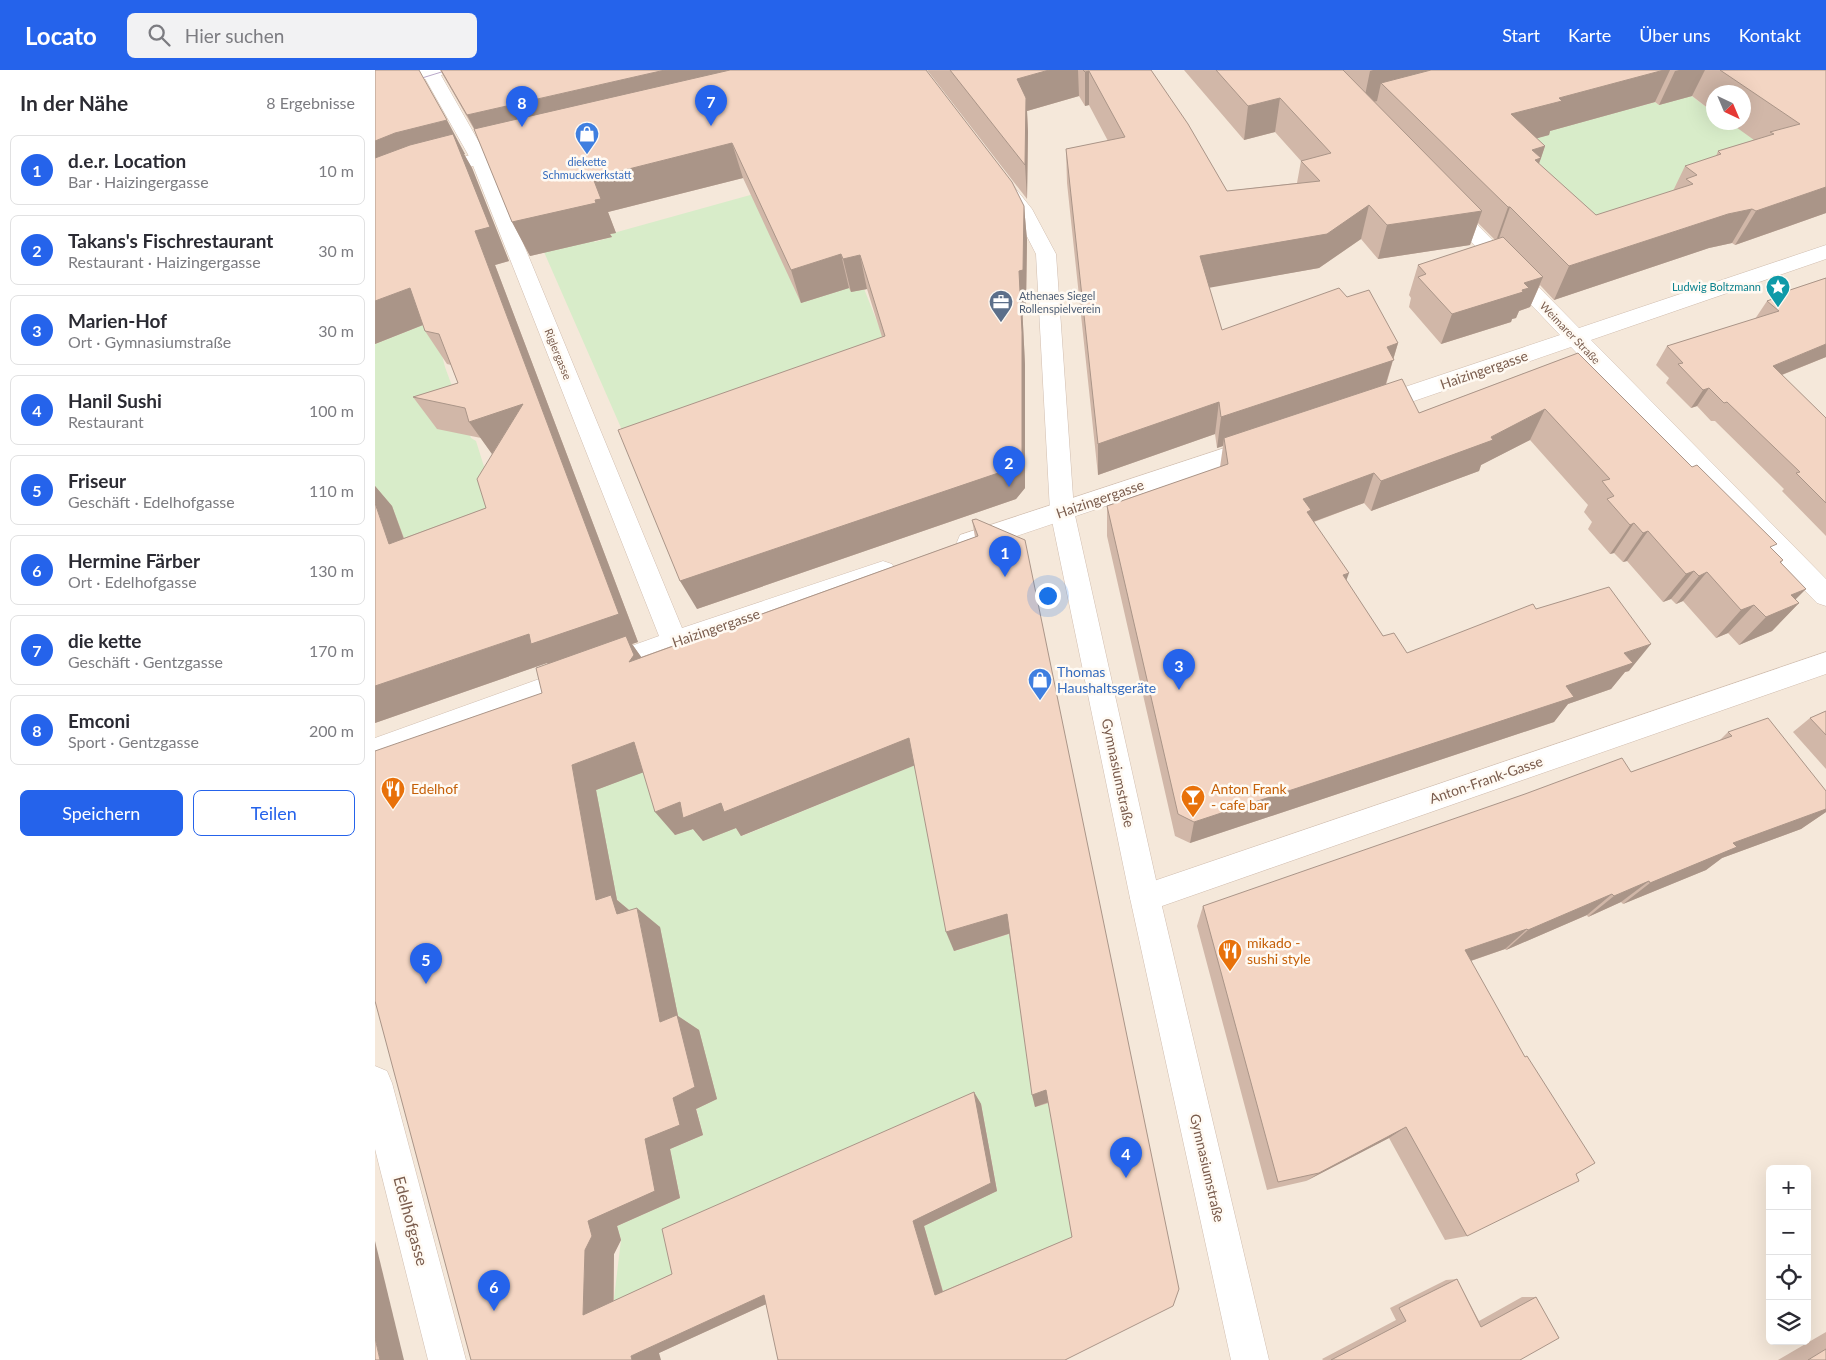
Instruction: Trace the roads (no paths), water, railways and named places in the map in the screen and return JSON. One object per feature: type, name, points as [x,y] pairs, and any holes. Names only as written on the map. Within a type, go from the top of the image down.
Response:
[{"type":"street","points":[[375,87],[435,71]]},
{"type":"street","name":"Riglergasse","points":[[435,71],[479,158],[674,642]]},
{"type":"street","points":[[375,193],[423,173],[537,144]]},
{"type":"street","name":"Gymnasiumstraße","points":[[985,162],[1025,213],[1046,254],[1062,511],[1145,898],[1248,1359]]},
{"type":"street","name":"Weimarer Straße","points":[[1437,195],[1826,596]]},
{"type":"street","name":"Haizingergasse","points":[[1351,414],[1826,252]]},
{"type":"street","name":"Haizingergasse","points":[[949,549],[1277,439]]},
{"type":"street","name":"Haizingergasse","points":[[375,750],[674,642],[901,565]]},
{"type":"street","name":"Anton-Frank-Gasse","points":[[1145,898],[1826,663]]},
{"type":"street","name":"Edelhofgasse","points":[[375,1083],[447,1360]]},
{"type":"tram line","points":[[409,82],[448,70]]},
{"type":"place","name":"die kette","points":[[711,126]]},
{"type":"place","name":"Emconi","points":[[522,127]]},
{"type":"place","name":"diekette Schmuckwerkstatt","points":[[587,155]]},
{"type":"place","name":"Ludwig Boltzmann","points":[[1778,308]]},
{"type":"place","name":"Athenaes Siegel Rollenspielverein","points":[[1001,323]]},
{"type":"place","name":"Takans's Fischrestaurant","points":[[1009,487]]},
{"type":"place","name":"d.e.r. Location","points":[[1005,577]]},
{"type":"place","name":"Marien-Hof","points":[[1179,690]]},
{"type":"place","name":"Thomas Haushaltsgeräte","points":[[1040,701]]},
{"type":"place","name":"Edelhof","points":[[393,810]]},
{"type":"place","name":"Anton Frank - cafe bar","points":[[1193,818]]},
{"type":"place","name":"mikado - sushi style","points":[[1230,972]]},
{"type":"place","name":"Friseur","points":[[426,984]]},
{"type":"place","name":"Hanil Sushi","points":[[1126,1178]]},
{"type":"place","name":"Hermine Färber","points":[[494,1311]]}]
